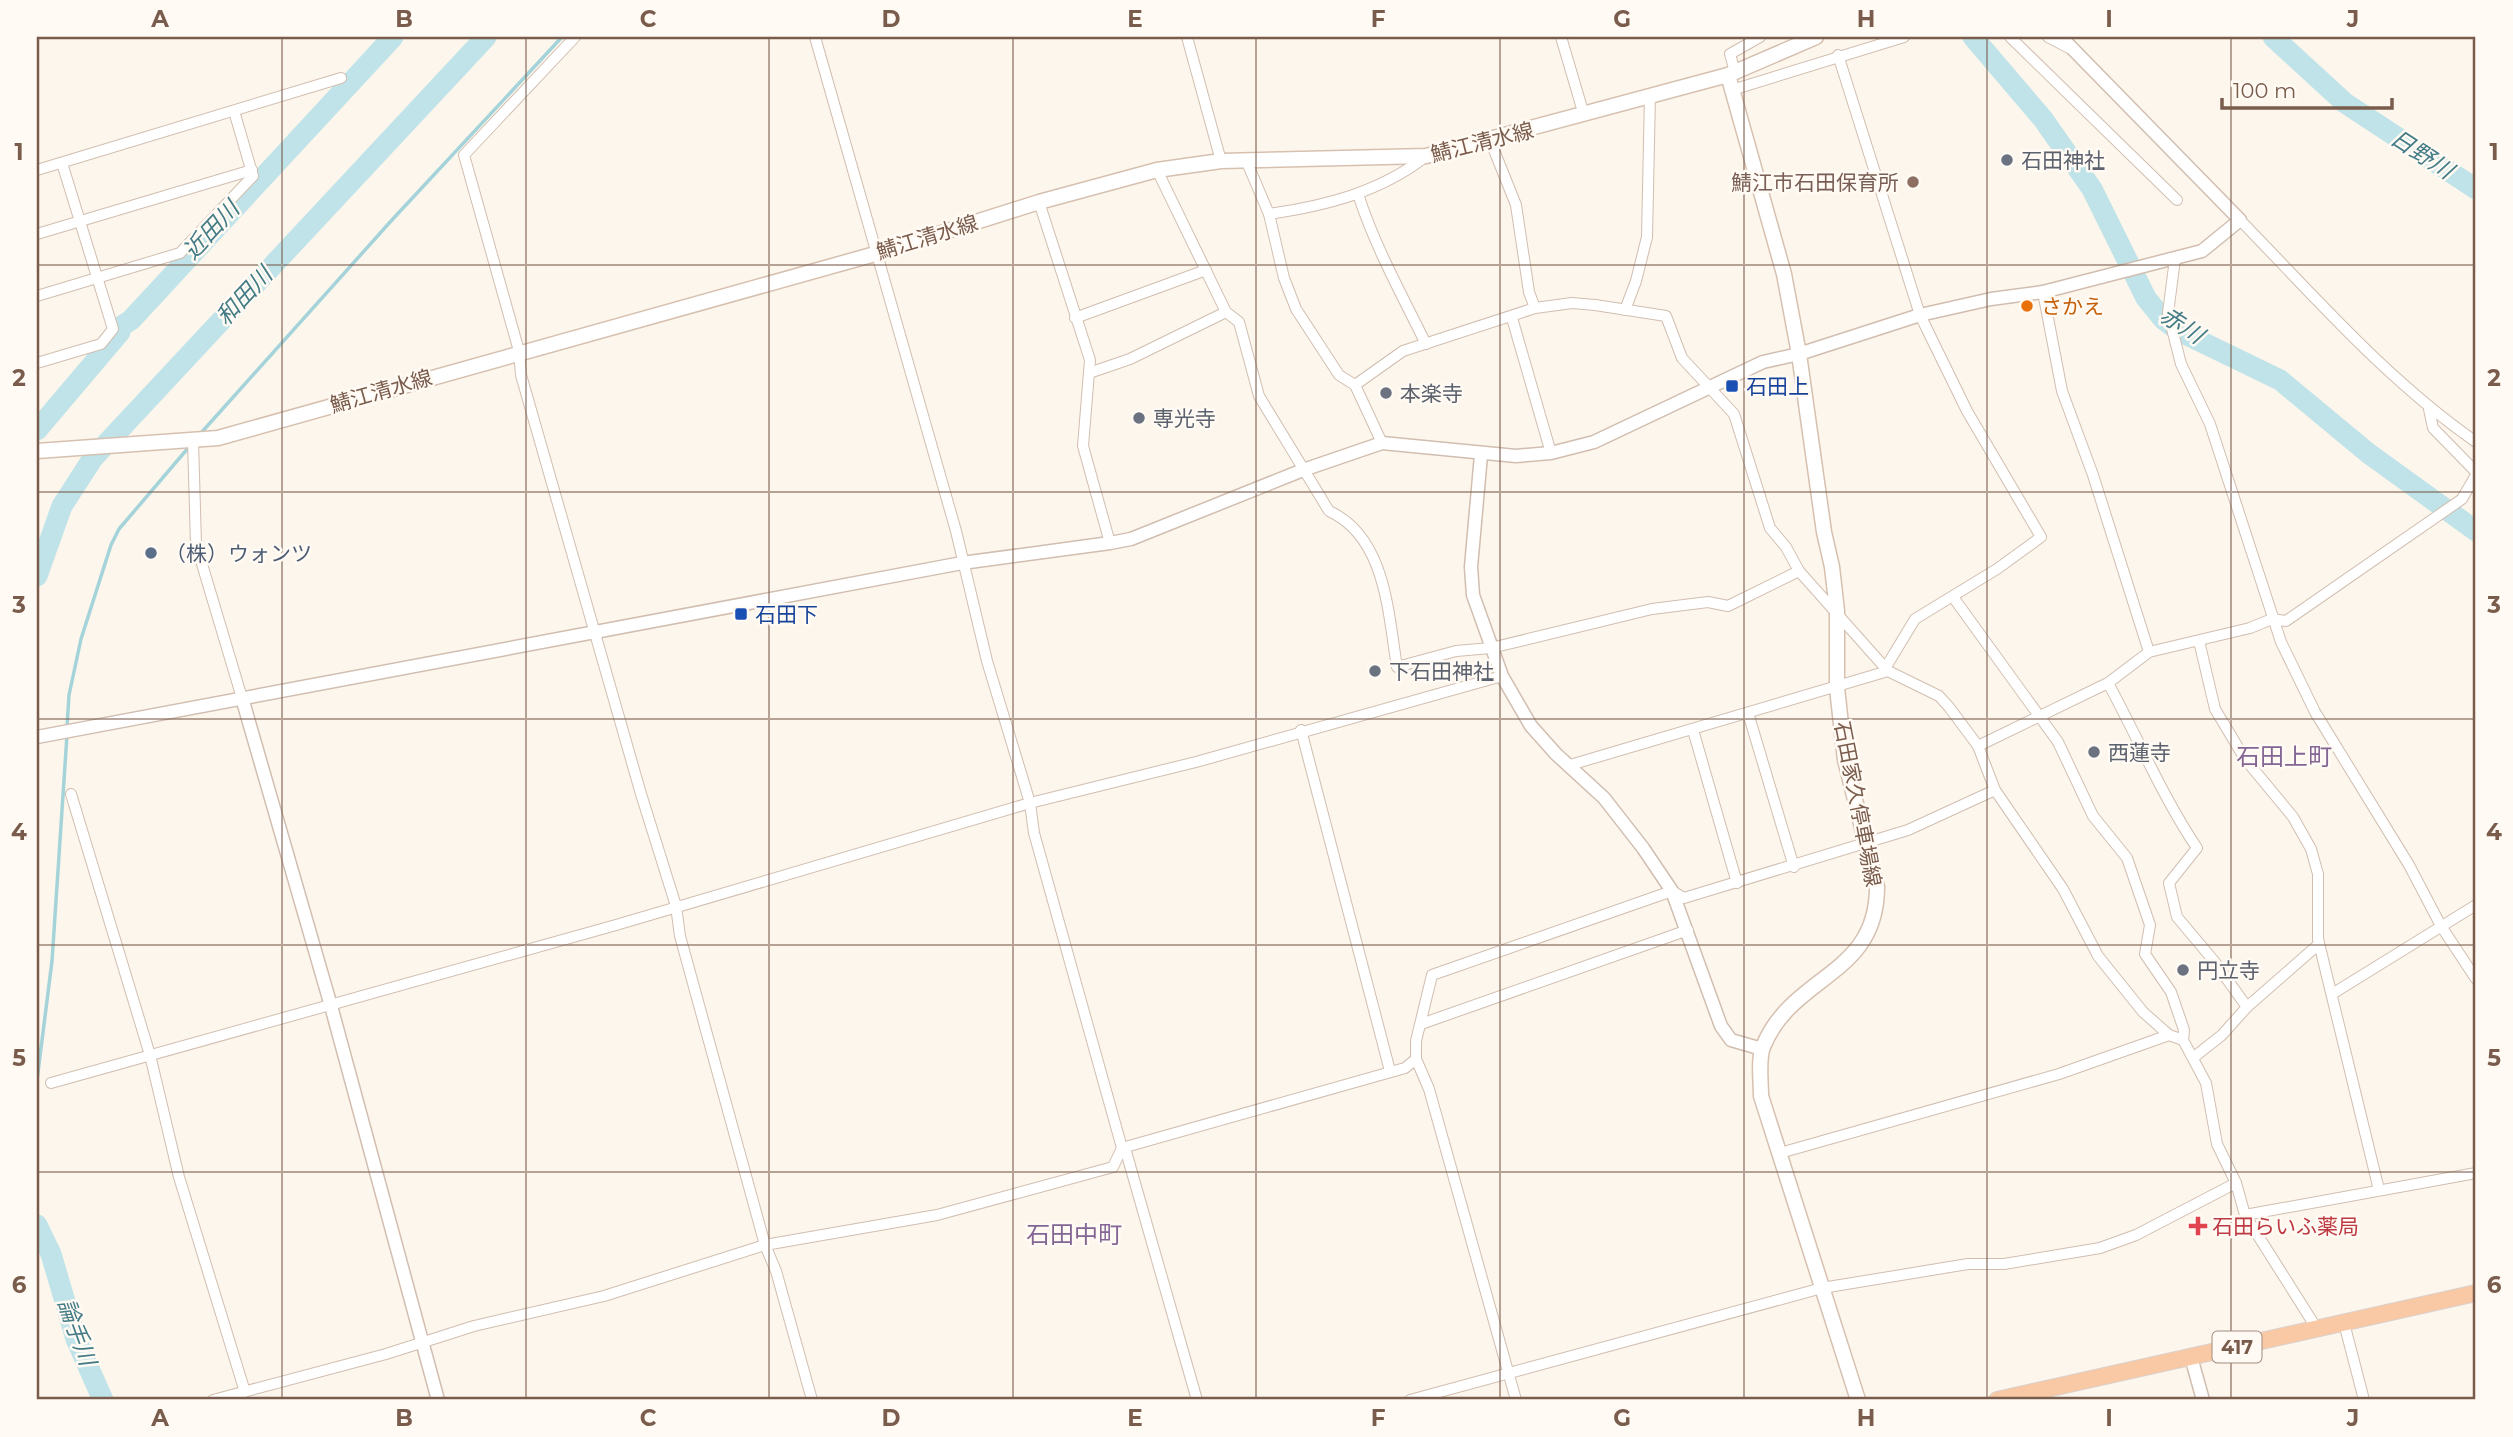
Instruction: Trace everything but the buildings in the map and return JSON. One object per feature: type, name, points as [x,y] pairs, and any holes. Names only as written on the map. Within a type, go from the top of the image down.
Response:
[{"type":"highway","name":"417","points":[[1997,1400],[2476,1293]]},
{"type":"main road","name":"鯖江清水線","points":[[37,451],[164,444],[229,435],[519,351],[875,254],[1039,202],[1157,170],[1222,161],[1426,156],[1491,136],[1544,127],[1731,73],[1816,37]]},
{"type":"main road","name":"石田家久停車場線","points":[[1731,73],[1732,90],[1784,274],[1799,354],[1837,611],[1837,688],[1844,760],[1867,844],[1877,896],[1863,942],[1842,967],[1795,999],[1779,1016],[1762,1049],[1760,1096],[1858,1400]]},
{"type":"street","points":[[575,37],[464,155],[519,351],[521,375],[597,631],[641,794],[676,906],[680,936],[765,1245],[776,1271],[812,1400]]},
{"type":"street","points":[[815,37],[956,531],[987,661],[1030,803],[1038,846],[1197,1400]]},
{"type":"street","points":[[1187,37],[1222,161]]},
{"type":"street","points":[[1561,37],[1584,115]]},
{"type":"street","points":[[1732,90],[1838,55],[1904,37]]},
{"type":"street","points":[[2010,37],[2177,200]]},
{"type":"street","points":[[2048,37],[2080,55]]},
{"type":"street","points":[[2062,37],[2355,339],[2429,409],[2476,442]]},
{"type":"street","points":[[1731,73],[1730,54],[1756,38]]},
{"type":"street","points":[[1570,765],[1837,688],[1887,669],[1915,619],[2041,537],[1967,411],[1920,315],[1838,55]]},
{"type":"street","points":[[37,170],[341,78]]},
{"type":"street","points":[[1625,310],[1647,237],[1650,95]]},
{"type":"street","points":[[37,296],[180,253],[254,176],[234,111]]},
{"type":"street","points":[[1491,136],[1492,145],[1516,205],[1529,292],[1535,308]]},
{"type":"street","points":[[1269,214],[1357,194],[1401,176],[1426,156]]},
{"type":"street","points":[[1245,160],[1269,214],[1284,278],[1296,309],[1339,375],[1355,385],[1382,443]]},
{"type":"street","points":[[37,363],[101,344],[113,329],[62,163]]},
{"type":"street","points":[[37,233],[252,170]]},
{"type":"street","points":[[1157,170],[1226,312],[1239,322],[1259,396],[1329,511],[1344,518],[1366,540],[1380,576],[1397,667],[1456,651],[1491,648],[1652,608],[1708,602],[1728,606],[1799,571]]},
{"type":"street","points":[[1357,194],[1392,279],[1402,292],[1426,344]]},
{"type":"street","points":[[1039,202],[1090,360],[1083,446],[1110,543]]},
{"type":"street","points":[[37,737],[962,563],[1130,539],[1303,470],[1382,443],[1482,455],[1551,453],[1594,442],[1763,362],[1799,354],[1920,315],[1991,299],[2043,292],[2202,251],[2240,220]]},
{"type":"street","points":[[2175,259],[2168,313],[2181,364],[2210,424],[2239,506],[2272,619],[2315,712],[2409,865],[2441,926],[2476,979]]},
{"type":"street","points":[[1075,318],[1206,270]]},
{"type":"street","points":[[2043,292],[2062,390],[2105,510],[2149,652]]},
{"type":"street","points":[[1355,385],[1403,351],[1512,318],[1535,308],[1572,303],[1666,316],[1682,358],[1734,414],[1770,528],[1786,547],[1799,571],[1887,669],[1939,696],[1978,746],[1995,790],[2063,888],[2098,956],[2143,1012],[2169,1035],[2183,1040],[2194,1057],[2206,1083],[2217,1144],[2236,1183],[2245,1215],[2317,1329]]},
{"type":"street","points":[[1089,373],[1130,359],[1226,312]]},
{"type":"street","points":[[1512,318],[1551,453]]},
{"type":"street","points":[[1978,746],[2108,683],[2149,652],[2272,619],[2286,621],[2462,499],[2476,474],[2433,428],[2429,409]]},
{"type":"street","points":[[193,441],[196,544],[331,1006],[438,1400]]},
{"type":"street","points":[[1482,455],[1471,566],[1473,595],[1502,676],[1531,726],[1604,798],[1672,891],[1721,1026],[1731,1040],[1762,1049]]},
{"type":"street","points":[[1952,597],[2058,742],[2093,816],[2127,858],[2150,925],[2145,954],[2171,992],[2184,1030],[2183,1040]]},
{"type":"street","points":[[2199,640],[2215,709],[2245,758],[2292,817],[2311,849],[2318,874],[2319,944],[2379,1190]]},
{"type":"street","points":[[51,1083],[281,1016],[331,1006],[1030,803],[1170,769],[1301,730],[1502,676]]},
{"type":"street","points":[[2108,683],[2151,761],[2172,809],[2197,848],[2169,883],[2177,917],[2214,961],[2246,1007]]},
{"type":"street","points":[[1748,713],[1794,867]]},
{"type":"street","points":[[1301,730],[1390,1072]]},
{"type":"street","points":[[1693,730],[1737,883]]},
{"type":"street","points":[[1516,1400],[1429,1089],[1416,1059],[1432,975],[1672,891],[1684,898],[1794,867],[1810,858],[1867,844],[1908,830],[1995,790]]},
{"type":"street","points":[[71,794],[150,1055],[179,1177],[245,1392]]},
{"type":"street","points":[[2332,994],[2476,905]]},
{"type":"street","points":[[1421,1024],[1688,930]]},
{"type":"street","points":[[2194,1057],[2221,1035],[2246,1007],[2319,944]]},
{"type":"street","points":[[1780,1153],[2059,1074],[2169,1035]]},
{"type":"street","points":[[213,1400],[474,1326],[604,1296],[765,1245],[937,1215],[1113,1167],[1124,1148],[1405,1069],[1416,1059]]},
{"type":"street","points":[[2245,1215],[2476,1173]]},
{"type":"street","points":[[1410,1400],[1822,1288],[1968,1264],[2004,1264],[2100,1248],[2136,1235],[2236,1183]]},
{"type":"street","points":[[2344,1323],[2364,1400]]},
{"type":"street","points":[[2191,1357],[2203,1400]]},
{"type":"waterway","name":"近田川","points":[[37,430],[120,332],[120,327],[131,320],[393,37]]},
{"type":"waterway","name":"和田川","points":[[37,576],[62,506],[93,458],[486,37]]},
{"type":"waterway","points":[[201,433],[391,221],[562,37]]},
{"type":"waterway","name":"赤川","points":[[1973,37],[2043,119],[2092,189],[2146,298],[2163,319],[2179,331],[2280,380],[2368,453],[2476,531]]},
{"type":"waterway","name":"日野川","points":[[2273,37],[2345,103],[2476,189]]},
{"type":"waterway","points":[[67,727],[69,695],[81,639],[111,545],[119,529],[189,447]]},
{"type":"waterway","points":[[37,1080],[52,961],[67,735]]},
{"type":"waterway","name":"論手川","points":[[37,1225],[51,1254],[76,1339],[103,1400]]},
{"type":"place","name":"石田神社","points":[[2007,160]]},
{"type":"place","name":"鯖江市石田保育所","points":[[1913,182]]},
{"type":"place","name":"さかえ","points":[[2027,306]]},
{"type":"place","name":"石田上","points":[[1732,386]]},
{"type":"place","name":"本楽寺","points":[[1386,393]]},
{"type":"place","name":"専光寺","points":[[1139,418]]},
{"type":"place","name":"（株）ウォンツ","points":[[151,553]]},
{"type":"place","name":"石田下","points":[[741,614]]},
{"type":"place","name":"下石田神社","points":[[1375,671]]},
{"type":"place","name":"西蓮寺","points":[[2094,752]]},
{"type":"place","name":"円立寺","points":[[2183,970]]},
{"type":"place","name":"石田らいふ薬局","points":[[2198,1226]]},
{"type":"district","name":"石田上町","points":[[2284,756]]},
{"type":"district","name":"石田中町","points":[[1074,1234]]}]
